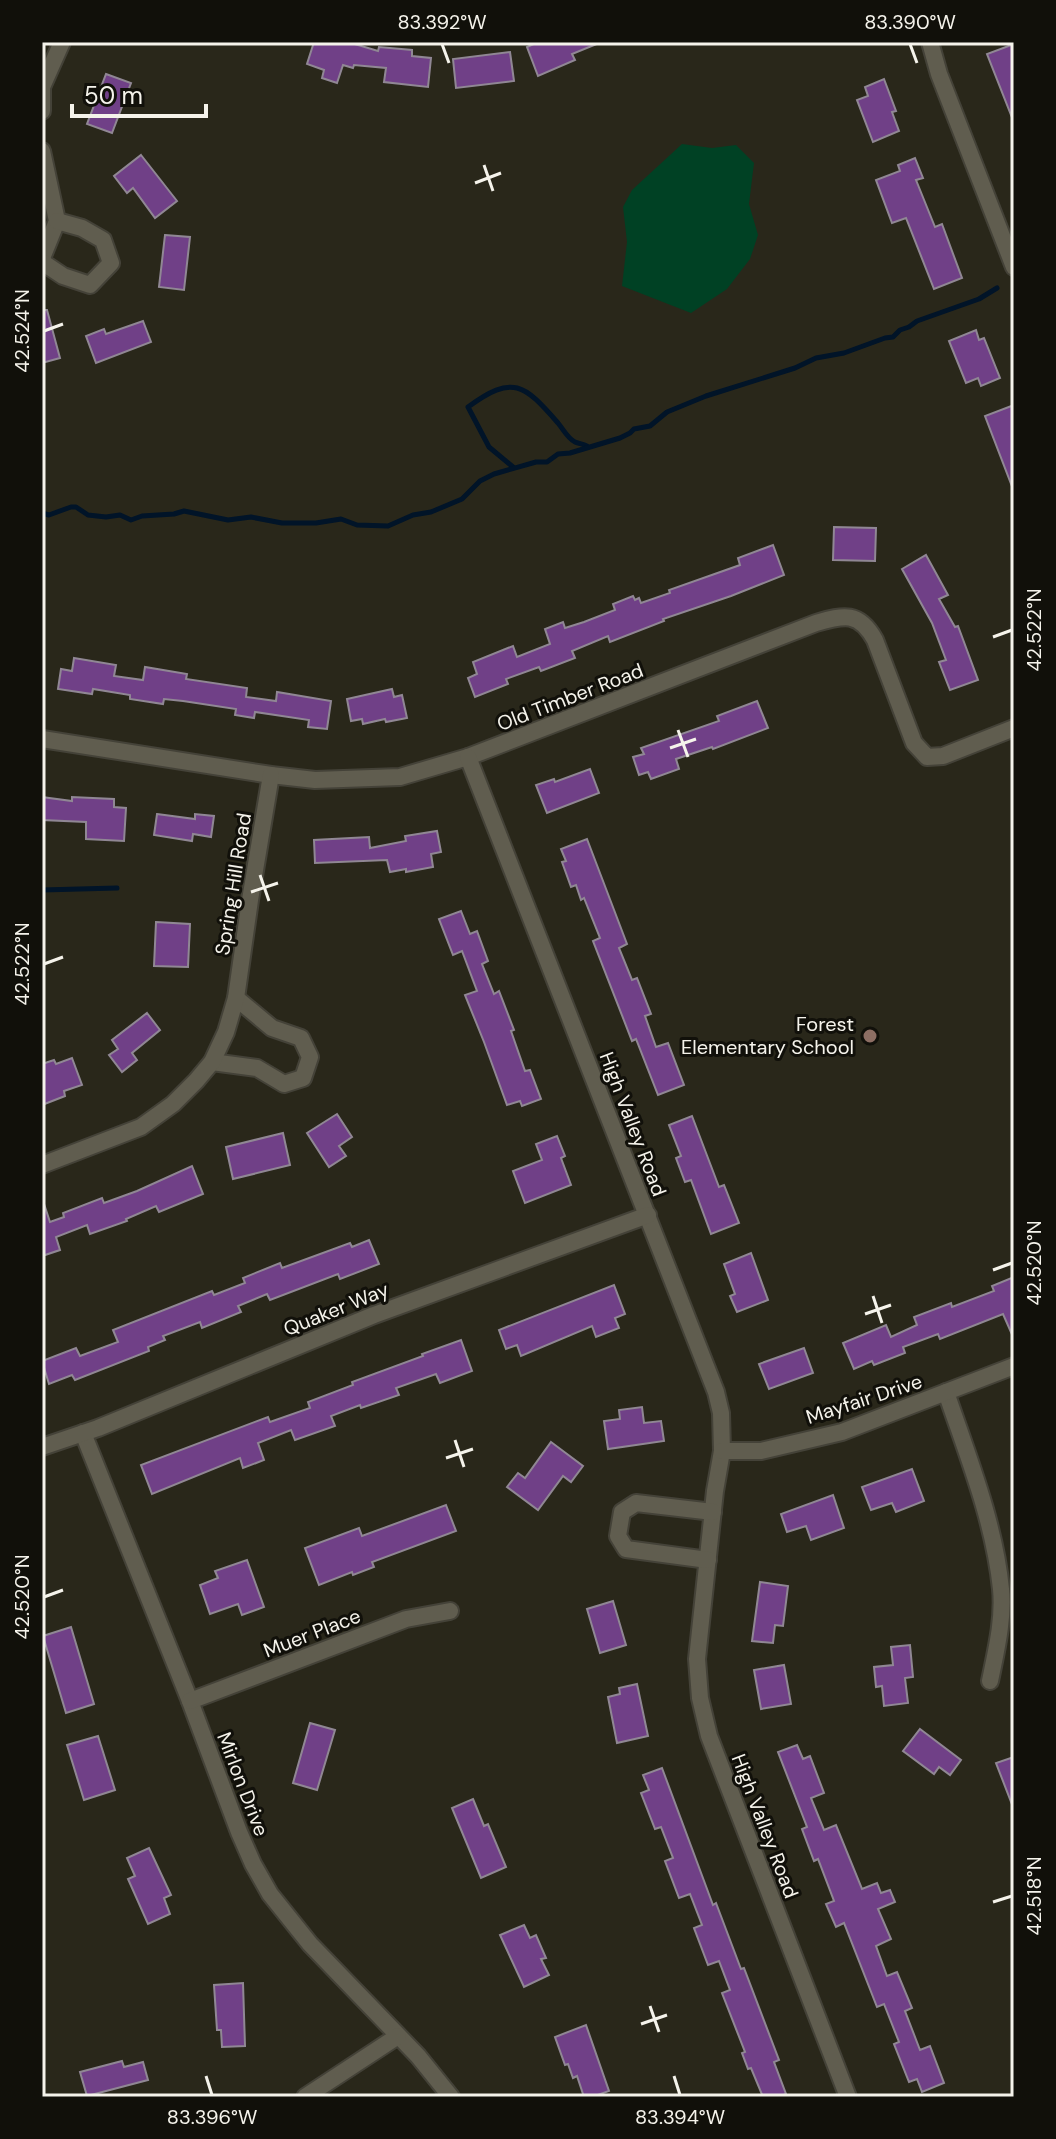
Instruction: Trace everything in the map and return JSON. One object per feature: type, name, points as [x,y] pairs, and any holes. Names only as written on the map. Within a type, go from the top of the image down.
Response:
[{"type":"street","points":[[42,111],[42,87],[62,42]]},
{"type":"street","points":[[930,42],[939,74],[1014,267]]},
{"type":"street","points":[[42,151],[57,221],[42,260],[63,276],[90,285],[111,263],[103,240],[82,228],[57,221]]},
{"type":"street","name":"Old Timber Road","points":[[42,739],[315,780],[400,777],[468,757],[840,616],[867,625],[914,743],[927,757],[943,756],[1014,728]]},
{"type":"street","name":"High Valley Road","points":[[468,757],[716,1392],[721,1413],[722,1451],[697,1659],[704,1718],[848,2097]]},
{"type":"street","name":"Spring Hill Road","points":[[42,1165],[141,1127],[173,1104],[212,1062],[226,1032],[236,998],[271,775]]},
{"type":"street","points":[[212,1062],[257,1068],[284,1084],[303,1078],[310,1057],[301,1038],[272,1028],[236,998]]},
{"type":"street","name":"Quaker Way","points":[[42,1447],[374,1315],[648,1215]]},
{"type":"street","name":"Mayfair Drive","points":[[722,1451],[761,1451],[842,1432],[1014,1366]]},
{"type":"street","points":[[946,1392],[987,1512],[1001,1591],[998,1636],[990,1681]]},
{"type":"street","name":"Mirlon Drive","points":[[83,1433],[239,1832],[270,1894],[310,1944],[418,2056],[451,2097]]},
{"type":"street","points":[[708,1560],[626,1549],[618,1536],[622,1512],[636,1503],[713,1512]]},
{"type":"street","name":"Muer Place","points":[[190,1701],[406,1619],[450,1611]]},
{"type":"street","points":[[305,2097],[398,2036]]},
{"type":"green space","points":[[682,144],[712,148],[736,145],[754,163],[749,204],[758,235],[750,259],[727,289],[691,313],[622,286],[627,242],[623,207],[632,190]]},
{"type":"building","points":[[314,42],[348,42],[378,51],[379,47],[412,50],[412,56],[431,58],[428,87],[384,82],[386,68],[354,65],[353,68],[343,65],[337,83],[322,78],[324,70],[307,64]]},
{"type":"building","points":[[538,42],[599,43],[572,54],[575,60],[538,76],[527,47]]},
{"type":"building","points":[[1014,44],[1014,120],[1013,120],[987,54]]},
{"type":"building","points":[[510,52],[514,81],[456,88],[453,59]]},
{"type":"building","points":[[106,74],[131,83],[112,133],[87,124]]},
{"type":"building","points":[[884,79],[896,111],[892,112],[899,131],[873,142],[857,100],[868,96],[865,87]]},
{"type":"building","points":[[141,155],[177,201],[155,218],[133,188],[127,193],[114,176]]},
{"type":"building","points":[[915,158],[923,178],[916,180],[935,227],[942,224],[962,278],[934,289],[906,218],[892,223],[876,180],[900,171],[898,165]]},
{"type":"building","points":[[165,235],[190,237],[184,290],[159,287]]},
{"type":"building","points":[[42,310],[47,310],[60,358],[42,363]]},
{"type":"building","points":[[143,321],[151,342],[96,363],[86,336],[104,329],[106,334]]},
{"type":"building","points":[[976,330],[979,340],[984,338],[1000,378],[981,386],[978,378],[966,383],[949,341]]},
{"type":"building","points":[[1014,405],[1014,489],[1013,489],[985,416]]},
{"type":"building","points":[[834,527],[876,528],[875,561],[833,560]]},
{"type":"building","points":[[773,545],[784,575],[663,619],[610,642],[608,636],[572,651],[575,658],[541,671],[539,667],[506,679],[508,684],[475,697],[468,678],[477,674],[473,662],[513,646],[517,657],[550,644],[545,629],[563,622],[565,628],[584,622],[615,610],[613,604],[633,596],[635,600],[639,598],[641,603],[670,593],[669,590],[740,565],[738,558]]},
{"type":"building","points":[[926,555],[948,595],[939,599],[955,627],[958,626],[978,680],[950,690],[939,662],[946,660],[932,623],[902,569]]},
{"type":"building","points":[[74,658],[116,665],[114,676],[143,680],[145,667],[187,674],[186,679],[247,688],[246,697],[276,701],[277,692],[331,701],[327,729],[308,727],[309,720],[255,712],[254,718],[235,715],[236,709],[183,701],[164,699],[163,704],[93,689],[92,694],[58,689],[61,669],[72,671]]},
{"type":"building","points":[[392,689],[394,697],[402,695],[407,718],[363,724],[362,719],[351,721],[347,699]]},
{"type":"building","points":[[757,701],[768,728],[676,759],[679,769],[651,779],[648,772],[639,775],[633,757],[644,754],[641,748],[719,721],[717,716]]},
{"type":"building","points":[[590,769],[599,793],[547,813],[536,785],[554,779],[555,782]]},
{"type":"building","points":[[42,797],[72,801],[72,797],[114,799],[114,807],[126,808],[124,841],[86,839],[86,822],[42,820]]},
{"type":"building","points":[[157,814],[195,819],[195,814],[214,816],[211,837],[193,834],[192,841],[154,835]]},
{"type":"building","points":[[437,831],[441,852],[431,854],[433,867],[390,872],[387,860],[315,863],[314,840],[369,837],[370,848],[406,841],[405,836]]},
{"type":"building","points":[[587,839],[627,944],[619,948],[632,980],[637,978],[651,1014],[645,1016],[656,1047],[668,1043],[684,1085],[658,1095],[636,1039],[632,1041],[593,941],[600,938],[584,898],[581,900],[576,885],[571,887],[562,862],[566,861],[561,849]]},
{"type":"building","points":[[461,911],[470,934],[477,931],[488,961],[482,964],[494,994],[499,991],[525,1071],[530,1070],[541,1099],[522,1106],[520,1101],[507,1105],[465,995],[477,991],[462,951],[453,955],[439,919]]},
{"type":"building","points":[[156,922],[190,924],[188,967],[154,966]]},
{"type":"building","points":[[147,1013],[160,1030],[132,1053],[137,1060],[122,1072],[109,1055],[118,1049],[112,1040]]},
{"type":"building","points":[[72,1058],[82,1085],[64,1091],[65,1096],[42,1105],[42,1064],[54,1060],[56,1064]]},
{"type":"building","points":[[337,1114],[352,1137],[339,1146],[346,1156],[329,1167],[307,1133]]},
{"type":"building","points":[[692,1116],[719,1187],[724,1185],[739,1223],[711,1234],[691,1180],[685,1182],[676,1158],[681,1156],[669,1125]]},
{"type":"building","points":[[283,1133],[290,1165],[233,1179],[226,1147]]},
{"type":"building","points":[[557,1136],[571,1185],[525,1203],[513,1171],[542,1160],[536,1144]]},
{"type":"building","points":[[192,1166],[203,1194],[159,1212],[156,1206],[127,1221],[90,1234],[87,1225],[56,1237],[60,1250],[42,1256],[42,1205],[50,1222],[64,1217],[63,1213],[102,1198],[104,1203],[137,1191]]},
{"type":"building","points":[[369,1240],[379,1264],[340,1279],[338,1274],[270,1300],[267,1294],[238,1306],[241,1312],[202,1328],[200,1322],[163,1336],[165,1340],[148,1347],[149,1351],[75,1380],[72,1375],[49,1384],[42,1361],[76,1348],[80,1356],[118,1342],[113,1330],[212,1291],[214,1295],[245,1283],[243,1278],[280,1263],[282,1268],[350,1243],[352,1247]]},
{"type":"building","points":[[751,1253],[768,1300],[737,1312],[730,1296],[735,1294],[724,1264]]},
{"type":"building","points":[[1014,1277],[1014,1339],[1003,1314],[940,1339],[938,1334],[903,1347],[905,1353],[854,1369],[843,1343],[886,1325],[891,1337],[917,1325],[914,1317],[994,1291],[992,1286]]},
{"type":"building","points":[[614,1285],[625,1314],[615,1318],[619,1328],[596,1337],[592,1326],[521,1356],[517,1345],[506,1349],[499,1330]]},
{"type":"building","points":[[461,1340],[472,1371],[440,1383],[436,1374],[396,1388],[399,1395],[331,1416],[335,1426],[295,1440],[291,1430],[258,1443],[264,1460],[243,1468],[240,1458],[152,1494],[141,1465],[268,1417],[270,1422],[310,1408],[308,1402],[353,1385],[352,1382]]},
{"type":"building","points":[[804,1348],[813,1373],[769,1389],[759,1364]]},
{"type":"building","points":[[642,1407],[644,1423],[661,1421],[664,1441],[608,1449],[604,1421],[620,1419],[619,1410]]},
{"type":"building","points":[[551,1442],[583,1466],[571,1482],[563,1476],[538,1510],[507,1487],[518,1473],[525,1478]]},
{"type":"building","points":[[912,1469],[924,1501],[896,1512],[892,1503],[871,1510],[862,1487]]},
{"type":"building","points":[[833,1495],[844,1528],[811,1540],[806,1526],[787,1532],[781,1514]]},
{"type":"building","points":[[446,1505],[456,1531],[372,1562],[374,1567],[319,1585],[305,1548],[359,1528],[362,1536]]},
{"type":"building","points":[[247,1560],[264,1607],[242,1615],[238,1604],[210,1614],[200,1585],[218,1578],[215,1571]]},
{"type":"building","points":[[760,1582],[788,1586],[783,1626],[775,1625],[773,1643],[752,1641]]},
{"type":"building","points":[[613,1601],[626,1645],[600,1653],[587,1609]]},
{"type":"building","points":[[71,1627],[94,1704],[66,1713],[43,1636]]},
{"type":"building","points":[[910,1645],[913,1677],[905,1678],[908,1703],[884,1706],[882,1686],[876,1687],[874,1667],[893,1665],[891,1647]]},
{"type":"building","points":[[784,1665],[791,1704],[761,1709],[754,1670]]},
{"type":"building","points":[[637,1684],[648,1736],[617,1743],[608,1697],[620,1694],[619,1688]]},
{"type":"building","points":[[310,1723],[335,1730],[317,1790],[293,1783]]},
{"type":"building","points":[[920,1729],[961,1760],[950,1775],[939,1767],[934,1774],[903,1751]]},
{"type":"building","points":[[98,1736],[115,1790],[84,1800],[67,1745]]},
{"type":"building","points":[[797,1745],[803,1759],[810,1756],[824,1793],[811,1798],[824,1830],[836,1825],[862,1889],[877,1883],[881,1893],[890,1890],[895,1902],[878,1909],[891,1939],[876,1946],[887,1976],[897,1972],[912,2008],[905,2011],[920,2050],[930,2046],[944,2083],[922,2092],[917,2079],[909,2082],[894,2044],[899,2042],[884,2004],[877,2007],[844,1923],[836,1927],[826,1904],[834,1901],[818,1859],[814,1861],[802,1829],[807,1827],[778,1752]]},
{"type":"building","points":[[1014,1757],[1014,1807],[1013,1807],[996,1763]]},
{"type":"building","points":[[662,1768],[713,1905],[716,1903],[741,1969],[744,1968],[779,2060],[774,2062],[786,2094],[778,2097],[763,2097],[751,2068],[748,2069],[742,2053],[745,2052],[722,1993],[730,1990],[719,1961],[708,1965],[694,1928],[702,1925],[690,1894],[679,1898],[665,1861],[673,1858],[661,1827],[655,1829],[641,1793],[649,1790],[643,1775]]},
{"type":"building","points":[[473,1799],[484,1826],[488,1824],[506,1867],[481,1878],[452,1808]]},
{"type":"building","points":[[149,1848],[171,1895],[164,1898],[170,1914],[148,1924],[128,1879],[135,1876],[127,1858]]},
{"type":"building","points":[[524,1925],[530,1938],[536,1935],[546,1958],[541,1959],[549,1975],[524,1987],[500,1935]]},
{"type":"building","points":[[243,1983],[245,2046],[222,2047],[221,2030],[217,2030],[214,1985]]},
{"type":"building","points":[[586,2025],[609,2091],[592,2097],[584,2097],[577,2076],[573,2078],[568,2064],[565,2065],[555,2037]]},
{"type":"building","points":[[122,2061],[124,2067],[143,2062],[148,2080],[87,2096],[80,2072]]},
{"type":"waterway","points":[[42,513],[49,515],[76,507],[88,515],[120,515],[131,520],[184,511],[228,520],[251,517],[282,523],[316,523],[341,519],[357,525],[388,526],[462,499],[480,481],[494,474],[536,462],[547,462],[558,454],[620,438],[634,429],[650,426],[667,412],[706,396],[795,368],[816,358],[844,353],[893,337],[917,321],[979,299],[997,288]]},
{"type":"waterway","points":[[513,467],[489,447],[468,407],[496,390],[507,387],[526,392],[536,399],[570,439],[587,446]]},
{"type":"waterway","points":[[42,890],[117,888]]},
{"type":"place","name":"Forest Elementary School","points":[[870,1036]]}]
